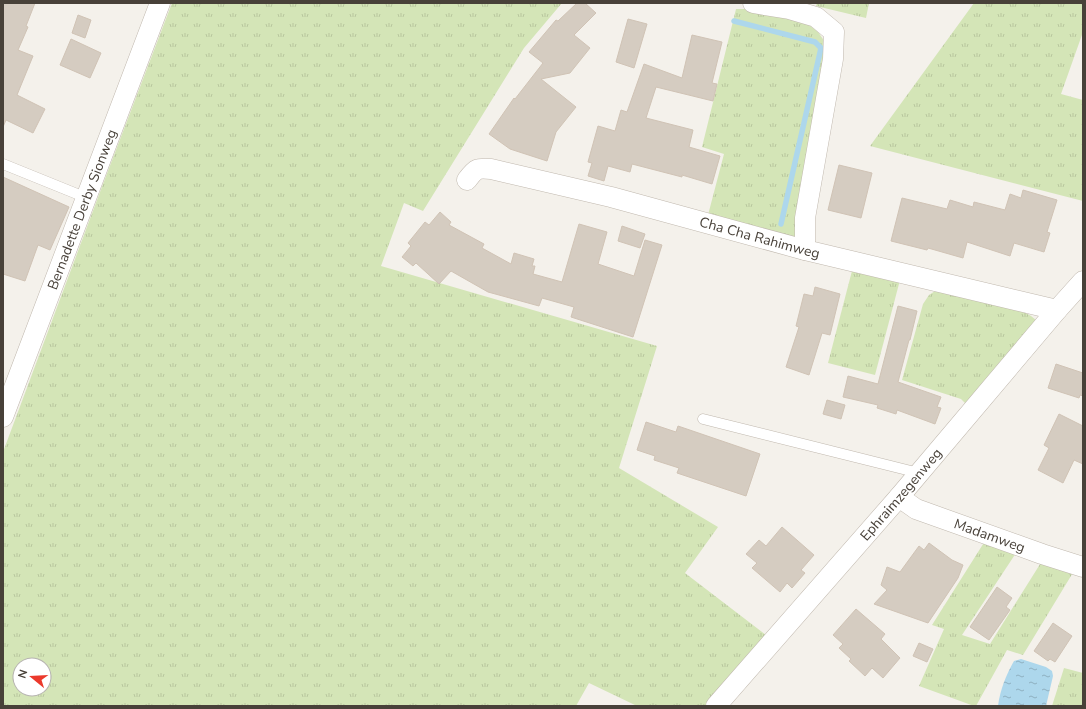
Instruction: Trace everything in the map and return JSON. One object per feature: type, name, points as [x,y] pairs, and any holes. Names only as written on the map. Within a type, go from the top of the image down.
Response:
[{"type":"street","name":"Bernadette Derby Sionweg","points":[[3,417],[160,3]]},
{"type":"street","points":[[753,3],[790,9],[816,17],[834,32],[833,59],[804,218],[805,250]]},
{"type":"street","name":"Cha Cha Rahimweg","points":[[467,180],[474,170],[481,168],[491,169],[611,197],[805,250],[1057,310]]},
{"type":"street","name":"Ephraimzegenweg","points":[[716,706],[899,497],[1083,281]]},
{"type":"street","name":"Madamweg","points":[[899,497],[916,510],[1083,567]]},
{"type":"lane","points":[[3,164],[87,198]]},
{"type":"lane","points":[[704,418],[919,473]]},
{"type":"green space","points":[[172,3],[562,3],[524,48],[423,211],[404,203],[381,266],[657,346],[619,468],[718,527],[685,573],[766,635],[705,706],[637,706],[589,683],[576,706],[3,706],[3,452]]},
{"type":"green space","points":[[817,3],[869,3],[866,18],[816,6]]},
{"type":"green space","points":[[974,3],[1083,3],[1083,32],[1061,94],[1083,100],[1083,201],[870,146]]},
{"type":"green space","points":[[736,9],[751,9],[770,12],[809,25],[818,32],[825,42],[828,55],[797,240],[708,215],[724,154],[702,147]]},
{"type":"green space","points":[[853,267],[900,280],[875,375],[828,363]]},
{"type":"green space","points":[[938,289],[1024,312],[1036,320],[967,405],[961,399],[902,380],[923,304],[929,295]]},
{"type":"green space","points":[[985,541],[1016,553],[962,635],[990,644],[1042,561],[1074,571],[1023,655],[1007,650],[976,706],[974,706],[919,686],[944,629],[932,625]]},
{"type":"green space","points":[[1064,668],[1083,673],[1083,706],[1052,706]]},
{"type":"water","points":[[1021,659],[1046,667],[1052,671],[1053,676],[1046,706],[998,706],[1002,688],[1008,672],[1014,661]]},
{"type":"building","points":[[3,3],[35,3],[26,26],[28,27],[18,50],[33,56],[17,95],[45,109],[33,133],[6,120],[3,127]]},
{"type":"building","points":[[577,3],[585,3],[596,13],[574,35],[590,48],[570,73],[541,79],[576,107],[556,132],[547,161],[510,149],[489,134],[514,98],[515,99],[543,63],[529,52],[556,20],[558,21]]},
{"type":"building","points":[[78,15],[91,20],[85,38],[72,33]]},
{"type":"building","points":[[628,19],[647,24],[634,68],[616,62]]},
{"type":"building","points":[[692,35],[722,42],[712,83],[717,84],[713,101],[656,87],[646,118],[693,130],[689,147],[720,156],[712,184],[682,175],[682,177],[632,164],[630,172],[608,166],[604,181],[588,176],[592,163],[588,162],[598,126],[615,131],[621,110],[627,112],[644,64],[682,78]]},
{"type":"building","points":[[71,39],[101,53],[90,78],[60,65]]},
{"type":"building","points":[[839,165],[872,173],[861,218],[828,210]]},
{"type":"building","points":[[3,177],[69,207],[50,250],[38,245],[25,281],[3,274]]},
{"type":"building","points":[[1023,190],[1057,200],[1047,232],[1050,233],[1044,252],[1014,243],[1010,256],[967,242],[963,258],[928,248],[927,250],[891,241],[902,198],[947,209],[950,200],[973,207],[974,202],[1005,210],[1010,194],[1021,198]]},
{"type":"building","points":[[440,212],[451,222],[449,225],[484,244],[482,248],[511,264],[514,253],[534,259],[532,266],[535,266],[533,274],[562,282],[579,224],[607,232],[598,264],[634,276],[645,240],[662,245],[633,337],[571,317],[574,307],[542,298],[539,306],[488,292],[451,271],[439,284],[416,263],[413,266],[402,257],[411,246],[408,243],[425,222],[429,225]]},
{"type":"building","points":[[622,226],[645,234],[640,248],[618,241]]},
{"type":"building","points":[[815,287],[840,294],[830,335],[822,333],[809,375],[786,367],[799,327],[796,326],[804,294],[813,296]]},
{"type":"building","points":[[898,306],[917,311],[898,382],[941,397],[937,407],[941,408],[935,424],[897,410],[896,414],[877,408],[878,405],[843,397],[848,376],[878,384]]},
{"type":"building","points":[[1056,364],[1083,373],[1083,396],[1080,395],[1079,398],[1048,388]]},
{"type":"building","points":[[827,400],[845,405],[841,419],[823,414]]},
{"type":"building","points":[[1059,414],[1083,426],[1083,464],[1074,460],[1063,483],[1038,470],[1049,448],[1044,445]]},
{"type":"building","points":[[646,422],[676,432],[678,426],[760,454],[746,496],[677,473],[679,468],[654,460],[655,456],[637,450]]},
{"type":"building","points":[[782,527],[814,555],[801,570],[805,573],[792,588],[787,583],[780,592],[752,568],[757,563],[746,554],[759,540],[766,546]]},
{"type":"building","points":[[929,543],[952,560],[963,565],[958,578],[928,623],[874,604],[887,590],[881,585],[887,567],[900,572],[919,546],[924,550]]},
{"type":"building","points":[[997,587],[1012,598],[1006,607],[1010,610],[989,640],[970,627]]},
{"type":"building","points":[[856,609],[885,634],[881,639],[900,658],[883,678],[872,668],[865,676],[849,661],[851,659],[839,648],[843,644],[833,635]]},
{"type":"building","points":[[1053,623],[1072,636],[1055,662],[1050,659],[1048,661],[1034,651]]},
{"type":"building","points":[[919,643],[933,649],[927,662],[913,656]]},
{"type":"waterway","points":[[734,21],[815,42],[821,48],[781,224]]}]
